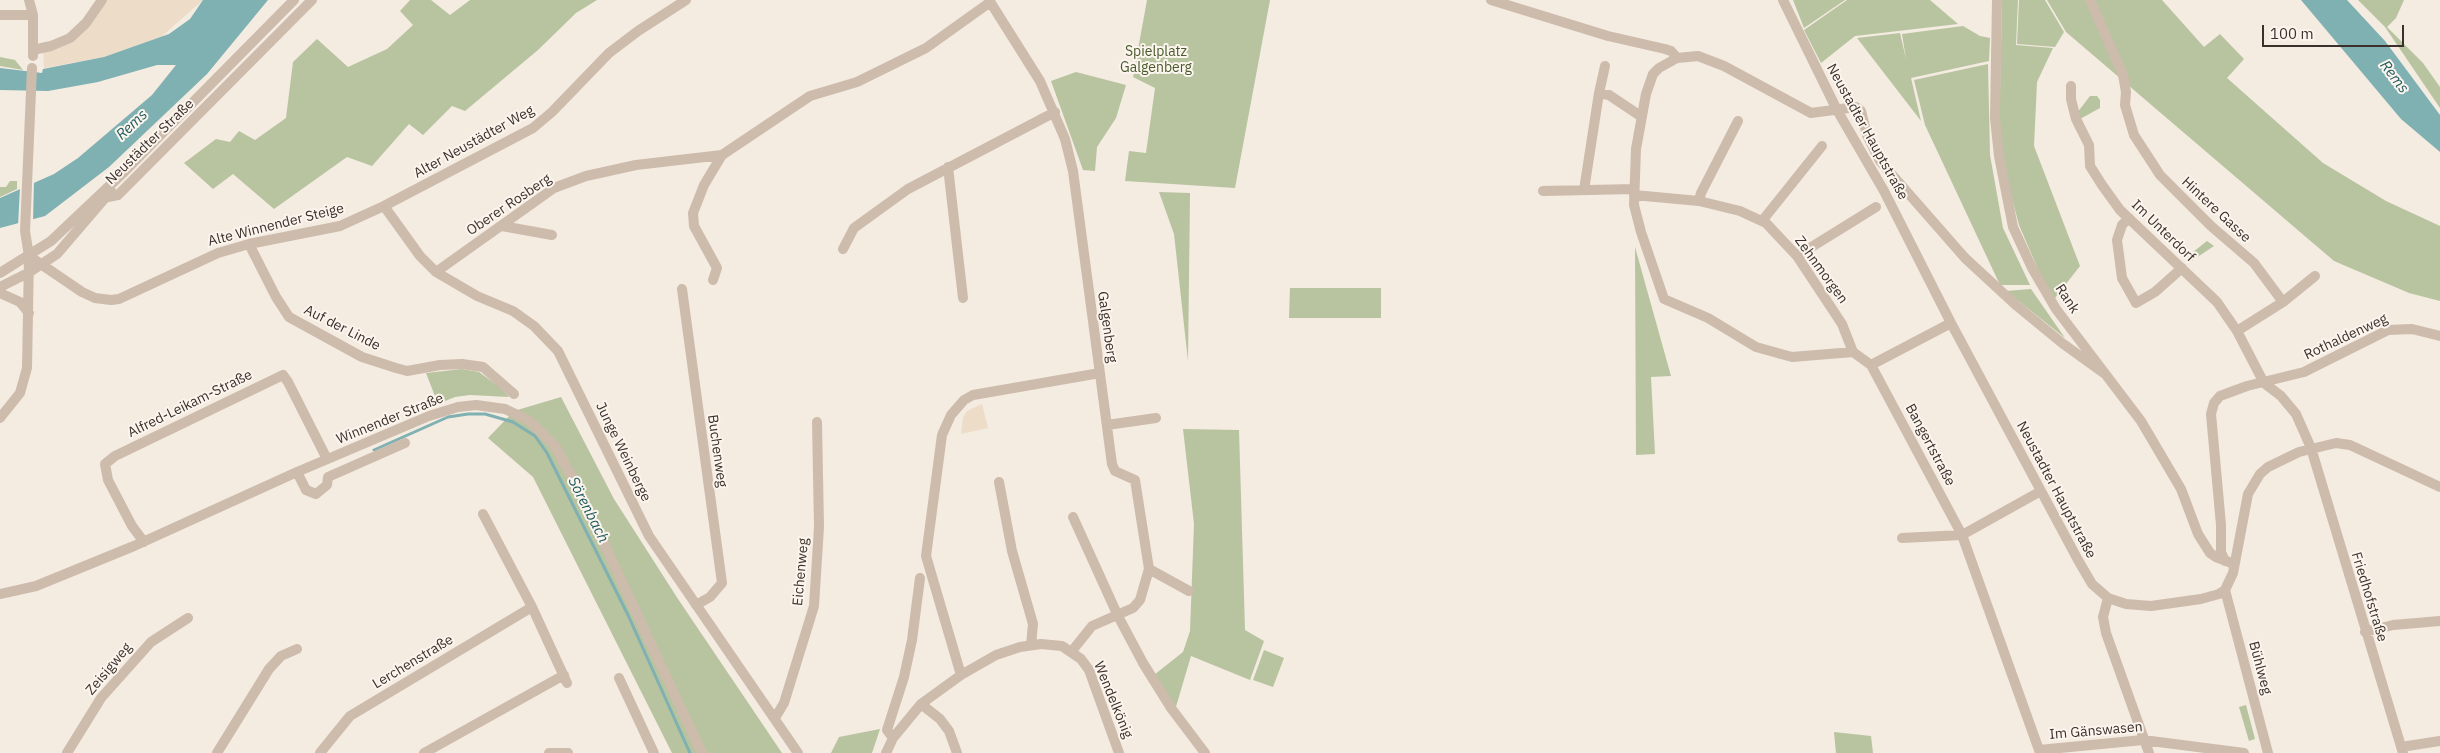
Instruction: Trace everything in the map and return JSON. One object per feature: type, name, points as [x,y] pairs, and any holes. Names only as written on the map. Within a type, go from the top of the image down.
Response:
[{"type":"street","points":[[29,0],[33,15],[36,51],[70,38],[82,27],[102,0]]},
{"type":"street","name":"Neustädter Straße","points":[[0,273],[51,241],[124,172],[294,0]]},
{"type":"street","name":"Neustädter Straße","points":[[108,197],[118,195],[312,0]]},
{"type":"street","name":"Alter Neustädter Weg","points":[[384,206],[533,128],[552,112],[608,53],[686,0]]},
{"type":"street","points":[[1491,0],[1608,36],[1665,49],[1677,58]]},
{"type":"street","name":"Neustadter Hauptstraße","points":[[1783,0],[1837,110],[1888,200],[1951,323],[2092,584],[2108,598],[2126,604],[2151,606],[2201,599],[2219,594],[2225,590]]},
{"type":"street","name":"Rank","points":[[1997,0],[1995,118],[1999,156],[2014,227],[2032,268],[2056,309],[2141,421],[2176,481],[2198,534],[2210,553],[2230,563]]},
{"type":"street","name":"Hintere Gasse","points":[[2090,0],[2124,75],[2125,106],[2134,135],[2160,175],[2211,226],[2254,263],[2283,302]]},
{"type":"street","name":"Galgenberg","points":[[961,675],[926,556],[942,435],[951,415],[964,400],[973,395],[1100,373],[1073,171],[1065,139],[1040,81],[989,1]]},
{"type":"street","name":"Oberer Rosberg","points":[[436,272],[554,188],[586,176],[636,165],[722,154],[810,96],[857,82],[926,48],[989,1]]},
{"type":"street","points":[[0,15],[33,15]]},
{"type":"street","points":[[248,48],[256,56]]},
{"type":"street","points":[[1853,352],[1792,357],[1756,347],[1708,318],[1664,299],[1635,215],[1636,148],[1653,74],[1677,58],[1688,56],[1710,59],[1778,93],[1811,113],[1856,107],[1861,111],[1867,135],[1880,161],[1965,258],[2017,306],[2062,343],[2106,374]]},
{"type":"street","points":[[1584,190],[1605,66]]},
{"type":"street","points":[[0,418],[20,393],[25,381],[29,349],[29,256],[25,231],[32,70]]},
{"type":"street","name":"Im Unterdorf","points":[[2071,86],[2076,119],[2089,145],[2090,166],[2115,204],[2217,302],[2237,331],[2264,383]]},
{"type":"street","points":[[1599,93],[1609,95],[1642,117]]},
{"type":"street","name":"Neustädter Straße","points":[[200,96],[210,104]]},
{"type":"street","points":[[843,249],[854,228],[908,189],[1054,112]]},
{"type":"street","points":[[1699,201],[1701,193],[1738,121]]},
{"type":"street","points":[[1762,221],[1822,146]]},
{"type":"street","name":"Oberer Rosberg","points":[[713,280],[718,268],[694,226],[693,213],[704,185],[722,154]]},
{"type":"street","points":[[948,167],[963,298]]},
{"type":"street","name":"Neustädter Straße","points":[[0,287],[42,265],[57,254],[108,197],[124,172]]},
{"type":"street","name":"Zehnmorgen","points":[[1543,191],[1634,192],[1699,201],[1740,210],[1762,221],[1798,256],[1842,324],[1853,352]]},
{"type":"street","name":"Alte Winnender Steige","points":[[42,265],[82,292],[95,298],[119,299],[218,253],[249,244],[340,226],[384,206]]},
{"type":"street","name":"Junge Weinberge","points":[[384,206],[420,256],[436,272],[477,296],[513,311],[534,326],[558,350],[649,536],[798,753]]},
{"type":"street","points":[[1798,256],[1876,207]]},
{"type":"street","points":[[2129,218],[2122,225],[2117,240],[2122,278],[2136,303],[2155,292],[2182,268]]},
{"type":"street","points":[[502,226],[552,235]]},
{"type":"street","name":"Auf der Linde","points":[[249,244],[276,297],[289,317],[362,357],[407,371],[440,365],[462,364],[483,367],[514,394]]},
{"type":"street","points":[[29,256],[42,265]]},
{"type":"street","points":[[2237,331],[2283,302],[2315,276]]},
{"type":"street","name":"Buchenweg","points":[[682,289],[722,583],[710,597],[696,605]]},
{"type":"street","points":[[0,294],[20,302],[29,312]]},
{"type":"street","points":[[1871,364],[1951,323]]},
{"type":"street","name":"Rothaldenweg","points":[[2230,563],[2221,552],[2221,525],[2211,414],[2214,404],[2220,396],[2247,386],[2304,372],[2388,330],[2412,328],[2440,336]]},
{"type":"street","name":"Bangertstraße","points":[[1853,352],[1871,364],[1962,535],[2039,750]]},
{"type":"street","points":[[1072,652],[1092,626],[1133,608],[1140,600],[1149,569],[1135,480],[1115,471],[1112,464],[1100,373]]},
{"type":"street","name":"Alfred-Leikam-Straße","points":[[144,542],[132,526],[108,480],[105,464],[115,456],[282,375],[288,382],[327,459]]},
{"type":"street","name":"Friedhofstraße","points":[[2264,383],[2281,396],[2296,414],[2311,448],[2402,750]]},
{"type":"street","name":"Winnender Straße","points":[[0,594],[36,586],[144,542],[297,472],[429,416],[458,407],[476,406],[505,409],[530,421],[555,446],[579,490],[702,753]]},
{"type":"street","points":[[1107,425],[1156,418]]},
{"type":"street","name":"Eichenweg","points":[[775,718],[784,702],[814,606],[819,527],[817,422]]},
{"type":"street","points":[[297,472],[306,490],[316,494],[323,490],[328,477],[405,443]]},
{"type":"street","points":[[2225,590],[2230,583],[2230,563],[2248,494],[2260,474],[2278,460],[2311,448],[2336,443],[2350,445],[2440,487]]},
{"type":"street","points":[[999,482],[1012,551],[1034,624],[1031,645]]},
{"type":"street","points":[[1902,538],[1962,535],[2041,491]]},
{"type":"street","points":[[424,753],[565,679],[532,607],[484,514]]},
{"type":"street","points":[[1072,517],[1118,616],[1171,708],[1205,753]]},
{"type":"street","points":[[1149,569],[1189,591]]},
{"type":"street","points":[[893,738],[887,730],[904,677],[920,578]]},
{"type":"street","points":[[918,598],[924,592],[937,589]]},
{"type":"street","name":"Bühlweg","points":[[2225,590],[2268,753]]},
{"type":"street","points":[[2108,598],[2104,616],[2106,633],[2149,753]]},
{"type":"street","name":"Lerchenstraße","points":[[320,753],[350,716],[532,607]]},
{"type":"street","name":"Zeisigweg","points":[[67,753],[101,698],[151,642],[188,618]]},
{"type":"street","points":[[2365,632],[2393,625],[2440,622]]},
{"type":"street","name":"Wendelkönig","points":[[886,753],[893,738],[921,704],[961,675],[996,655],[1031,645],[1050,644],[1062,646],[1072,652],[1089,670],[1119,753]]},
{"type":"street","points":[[216,753],[269,669],[281,656],[297,649]]},
{"type":"street","points":[[619,678],[654,753]]},
{"type":"street","points":[[921,704],[940,719],[949,730],[957,753]]},
{"type":"street","name":"Im Gänswasen","points":[[2039,750],[2103,748],[2143,740],[2244,753]]},
{"type":"street","points":[[2402,750],[2440,741]]},
{"type":"street","points":[[550,753],[568,753]]},
{"type":"green space","points":[[410,0],[431,0],[450,15],[470,0],[597,0],[576,13],[538,50],[465,111],[452,106],[423,135],[409,124],[372,166],[347,157],[274,209],[233,174],[213,189],[184,163],[216,139],[230,142],[239,131],[255,140],[286,118],[293,62],[317,39],[348,67],[387,49],[413,25],[400,11]]},
{"type":"green space","name":"Spielplatz Galgenberg","points":[[1147,0],[1270,0],[1235,188],[1125,181],[1129,151],[1146,153],[1155,88],[1133,77]]},
{"type":"green space","points":[[1793,0],[1845,0],[1804,28]]},
{"type":"green space","points":[[1847,0],[1930,0],[1958,24],[1855,36],[1821,63],[1804,30]]},
{"type":"green space","points":[[2002,0],[2018,0],[2016,45],[2053,48],[2037,82],[2034,146],[2080,266],[2055,298],[2040,274],[2019,225],[2003,164],[1999,136]]},
{"type":"green space","points":[[2019,0],[2045,0],[2064,32],[2055,47],[2017,44]]},
{"type":"green space","points":[[2047,0],[2162,0],[2204,47],[2220,34],[2244,59],[2227,78],[2323,163],[2386,201],[2440,226],[2440,301],[2409,293],[2334,261],[2066,32]]},
{"type":"green space","points":[[2358,0],[2404,0],[2396,18],[2387,27],[2423,63],[2440,87],[2440,108],[2385,27]]},
{"type":"green space","points":[[1963,26],[1980,36],[1990,38],[1989,61],[1911,78],[1921,121],[1857,38],[1900,33],[1906,59],[1902,34]]},
{"type":"green space","points":[[0,57],[15,60],[23,70],[0,66]]},
{"type":"green space","points":[[1988,64],[1990,155],[2003,228],[2030,285],[2000,285],[1925,125],[1914,80]]},
{"type":"green space","points":[[1076,72],[1126,85],[1116,118],[1097,147],[1095,171],[1083,170],[1051,81]]},
{"type":"green space","points":[[2090,96],[2097,96],[2100,100],[2100,108],[2080,119],[2077,113]]},
{"type":"green space","points":[[10,181],[17,181],[17,189],[0,197],[0,187],[6,187]]},
{"type":"green space","points":[[1159,192],[1190,193],[1188,361],[1174,234]]},
{"type":"green space","points":[[2207,241],[2214,246],[2190,262],[2188,256]]},
{"type":"green space","points":[[1635,247],[1671,376],[1651,377],[1655,454],[1636,455]]},
{"type":"green space","points":[[1290,288],[1381,288],[1381,318],[1289,318]]},
{"type":"green space","points":[[2031,289],[2065,338],[2006,291]]},
{"type":"green space","points":[[462,369],[479,372],[501,388],[509,397],[470,395],[455,397],[438,404],[426,373]]},
{"type":"green space","points":[[561,397],[614,499],[678,599],[782,753],[672,753],[533,477],[488,438],[514,411]]},
{"type":"green space","points":[[1183,429],[1239,430],[1245,630],[1264,641],[1250,680],[1191,656],[1175,710],[1154,675],[1183,652],[1190,631],[1194,524]]},
{"type":"green space","points":[[1264,650],[1284,658],[1273,687],[1253,680]]},
{"type":"green space","points":[[2246,705],[2255,739],[2249,741],[2239,707]]},
{"type":"green space","points":[[880,729],[872,753],[831,753],[839,737]]},
{"type":"green space","points":[[1834,732],[1871,736],[1873,753],[1836,753]]},
{"type":"shaded area","points":[[102,0],[203,0],[161,37],[104,57],[44,68],[43,48],[61,43]]},
{"type":"shaded area","points":[[982,404],[988,428],[961,434],[963,417],[967,411]]},
{"type":"water","name":"Rems","points":[[203,0],[268,0],[207,74],[109,167],[45,216],[0,228],[0,198],[54,174],[78,158],[152,95],[176,65],[157,65],[98,82],[48,91],[0,90],[0,68],[42,73],[43,69],[104,57],[169,34],[190,19]]},
{"type":"water","name":"Rems","points":[[2301,0],[2347,0],[2385,41],[2440,115],[2440,152],[2401,119]]},
{"type":"pier","points":[[34,180],[33,222],[18,226],[20,187]]},
{"type":"waterway","name":"Sörenbach","points":[[374,450],[448,417],[468,414],[485,414],[513,422],[535,436],[547,453],[628,615],[690,753]]}]
